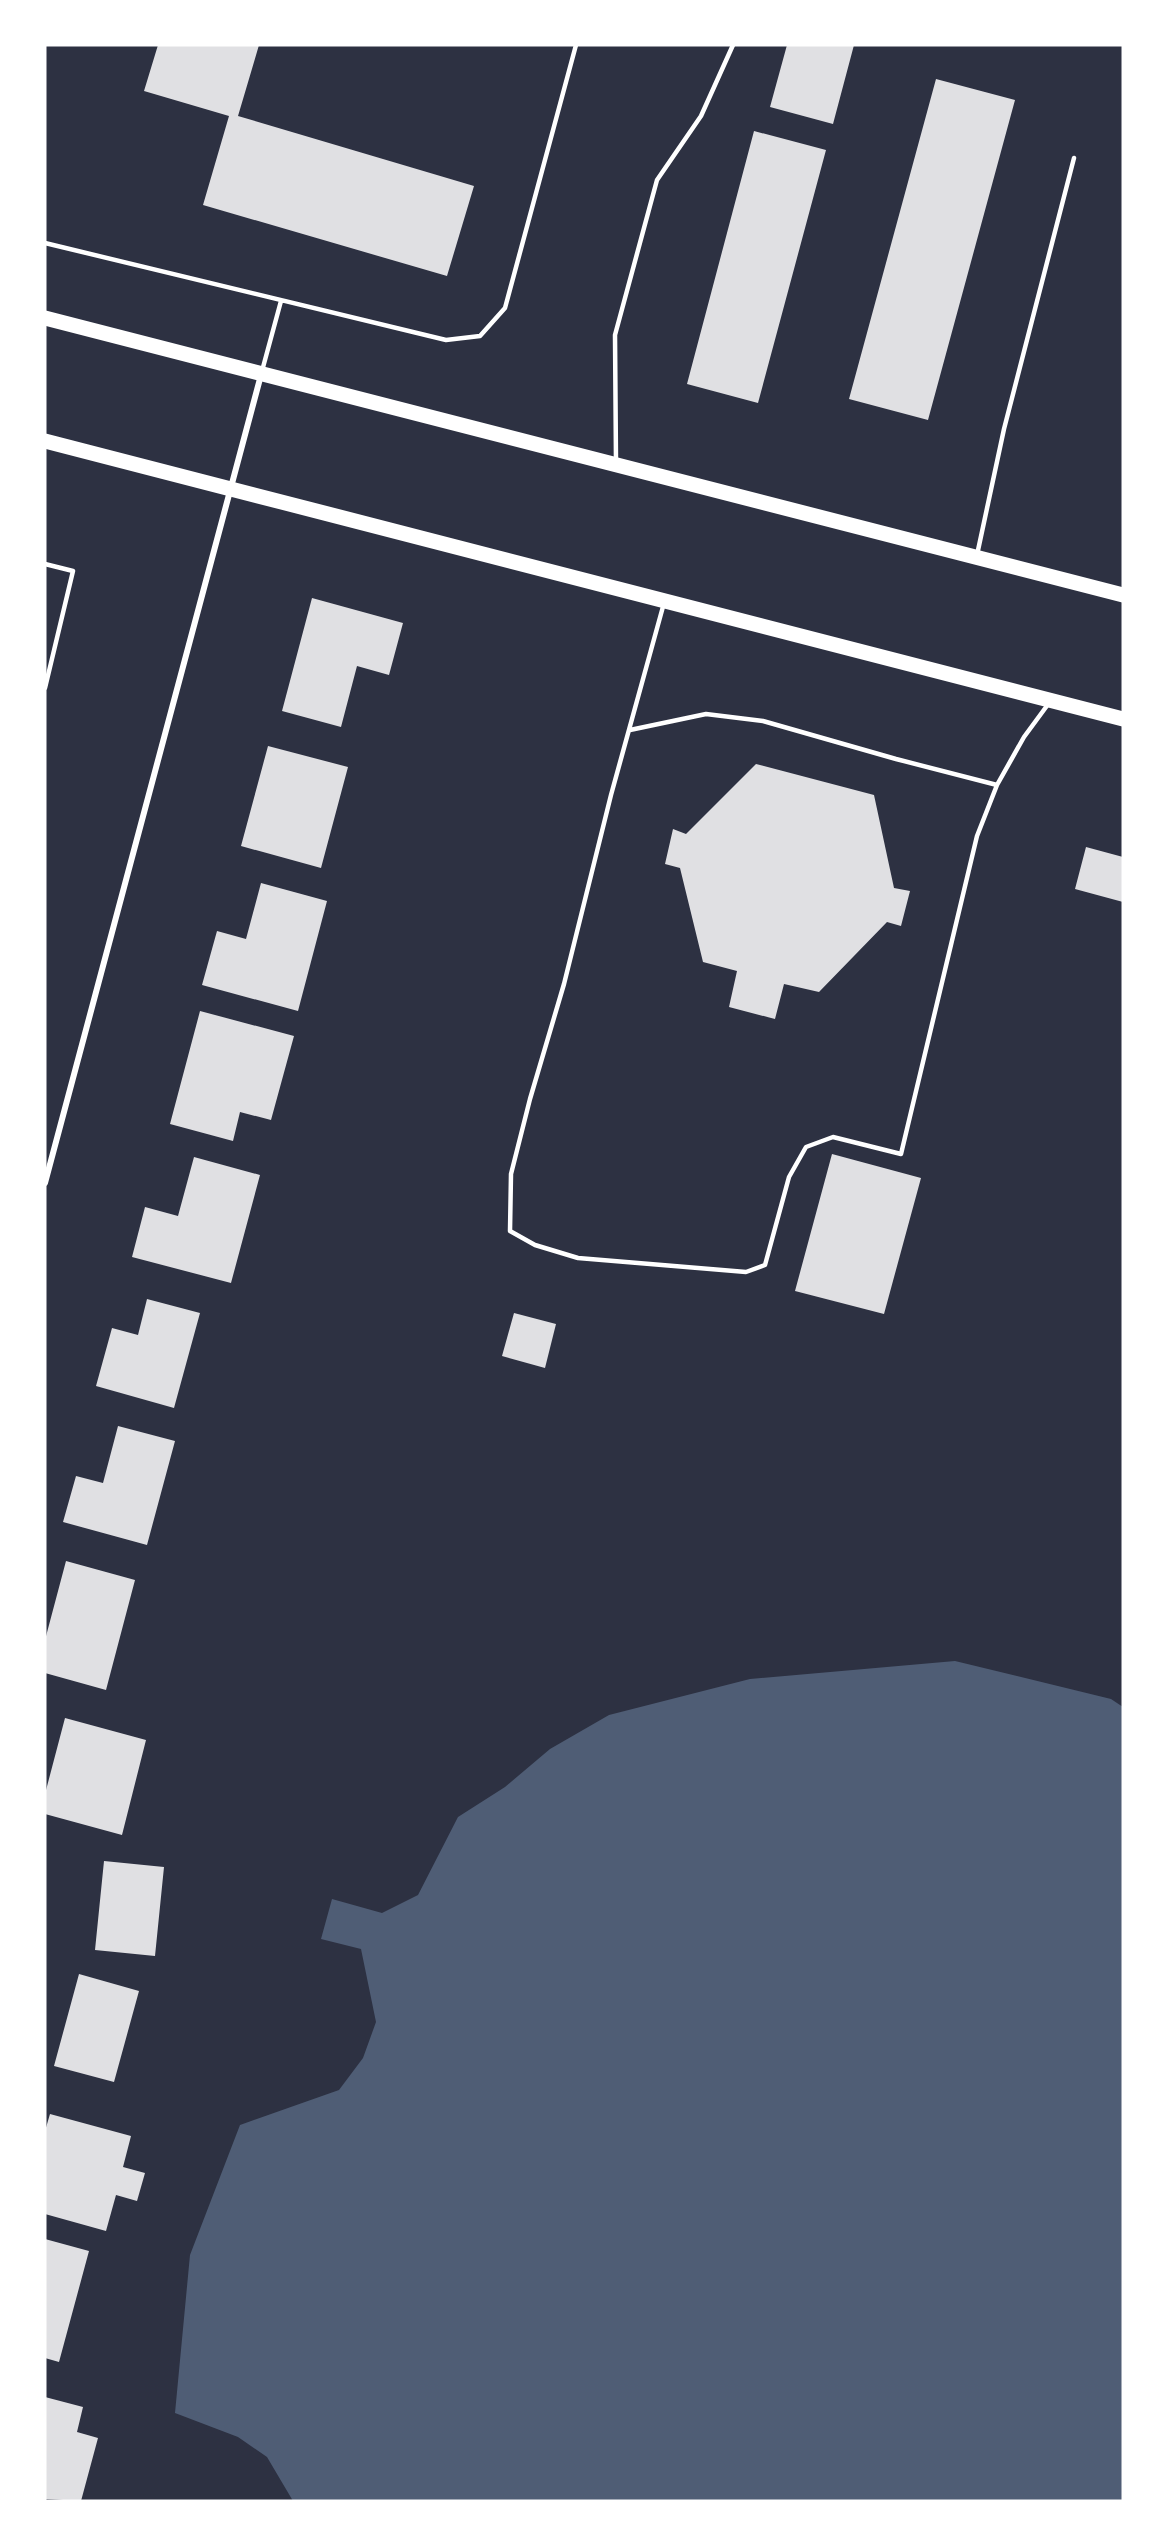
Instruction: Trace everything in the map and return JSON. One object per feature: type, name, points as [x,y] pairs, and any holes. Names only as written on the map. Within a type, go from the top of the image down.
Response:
[{"type":"main road","points":[[45,318],[1123,596]]},
{"type":"main road","points":[[45,441],[1123,719]]},
{"type":"street","points":[[45,1183],[261,374]]},
{"type":"lane","points":[[45,243],[446,340],[480,336],[505,309],[576,45]]},
{"type":"lane","points":[[616,466],[615,335],[657,180],[701,116],[732,45]]},
{"type":"lane","points":[[976,558],[1005,429],[1074,158]]},
{"type":"lane","points":[[261,374],[281,301]]},
{"type":"lane","points":[[45,564],[73,571],[45,688]]},
{"type":"lane","points":[[665,600],[564,984],[530,1099],[511,1174],[510,1231],[535,1245],[578,1258],[746,1272],[765,1264],[789,1177],[806,1147],[833,1137],[901,1154],[977,836],[997,785],[1024,737],[1051,700]]},
{"type":"lane","points":[[630,730],[706,714],[763,721],[997,785]]},
{"type":"water","points":[[955,1661],[1111,1699],[1123,1707],[1123,2501],[293,2501],[267,2457],[238,2437],[175,2413],[190,2255],[240,2125],[339,2090],[363,2058],[376,2022],[361,1949],[321,1939],[332,1899],[382,1913],[418,1895],[458,1817],[505,1787],[550,1749],[609,1715],[750,1679]]},
{"type":"building","points":[[158,45],[259,45],[238,116],[474,186],[447,276],[203,205],[229,116],[144,91]]},
{"type":"building","points":[[787,45],[854,45],[833,124],[770,107]]},
{"type":"building","points":[[936,79],[1015,100],[928,420],[849,399]]},
{"type":"building","points":[[754,131],[826,150],[758,403],[687,384]]},
{"type":"building","points":[[312,598],[403,623],[389,675],[357,666],[341,727],[282,711]]},
{"type":"building","points":[[268,746],[348,767],[321,868],[241,846]]},
{"type":"building","points":[[756,764],[874,795],[894,888],[910,891],[901,926],[887,922],[819,992],[784,984],[775,1019],[729,1007],[737,971],[703,962],[680,868],[665,864],[673,829],[686,834]]},
{"type":"building","points":[[1086,847],[1123,857],[1123,902],[1075,889]]},
{"type":"building","points":[[261,883],[327,901],[298,1011],[202,985],[217,931],[246,939]]},
{"type":"building","points":[[200,1011],[294,1036],[271,1120],[240,1112],[233,1141],[170,1124]]},
{"type":"building","points":[[832,1154],[921,1178],[884,1314],[795,1291]]},
{"type":"building","points":[[194,1157],[260,1175],[231,1283],[132,1257],[145,1207],[178,1216]]},
{"type":"building","points":[[147,1299],[200,1313],[174,1408],[96,1386],[112,1328],[138,1335]]},
{"type":"building","points":[[514,1313],[556,1324],[545,1368],[502,1356]]},
{"type":"building","points":[[118,1426],[175,1441],[147,1545],[63,1522],[76,1476],[103,1483]]},
{"type":"building","points":[[66,1561],[135,1580],[106,1690],[45,1673],[45,1640]]},
{"type":"building","points":[[65,1718],[146,1740],[122,1835],[45,1814],[45,1794]]},
{"type":"building","points":[[104,1861],[164,1867],[155,1956],[95,1950]]},
{"type":"building","points":[[79,1974],[139,1991],[114,2082],[54,2066]]},
{"type":"building","points":[[50,2114],[131,2136],[123,2167],[145,2173],[137,2201],[116,2195],[106,2231],[45,2214],[45,2131]]},
{"type":"building","points":[[45,2239],[89,2251],[59,2362],[45,2358]]},
{"type":"building","points":[[45,2397],[83,2407],[77,2432],[98,2438],[81,2501],[45,2499]]}]
